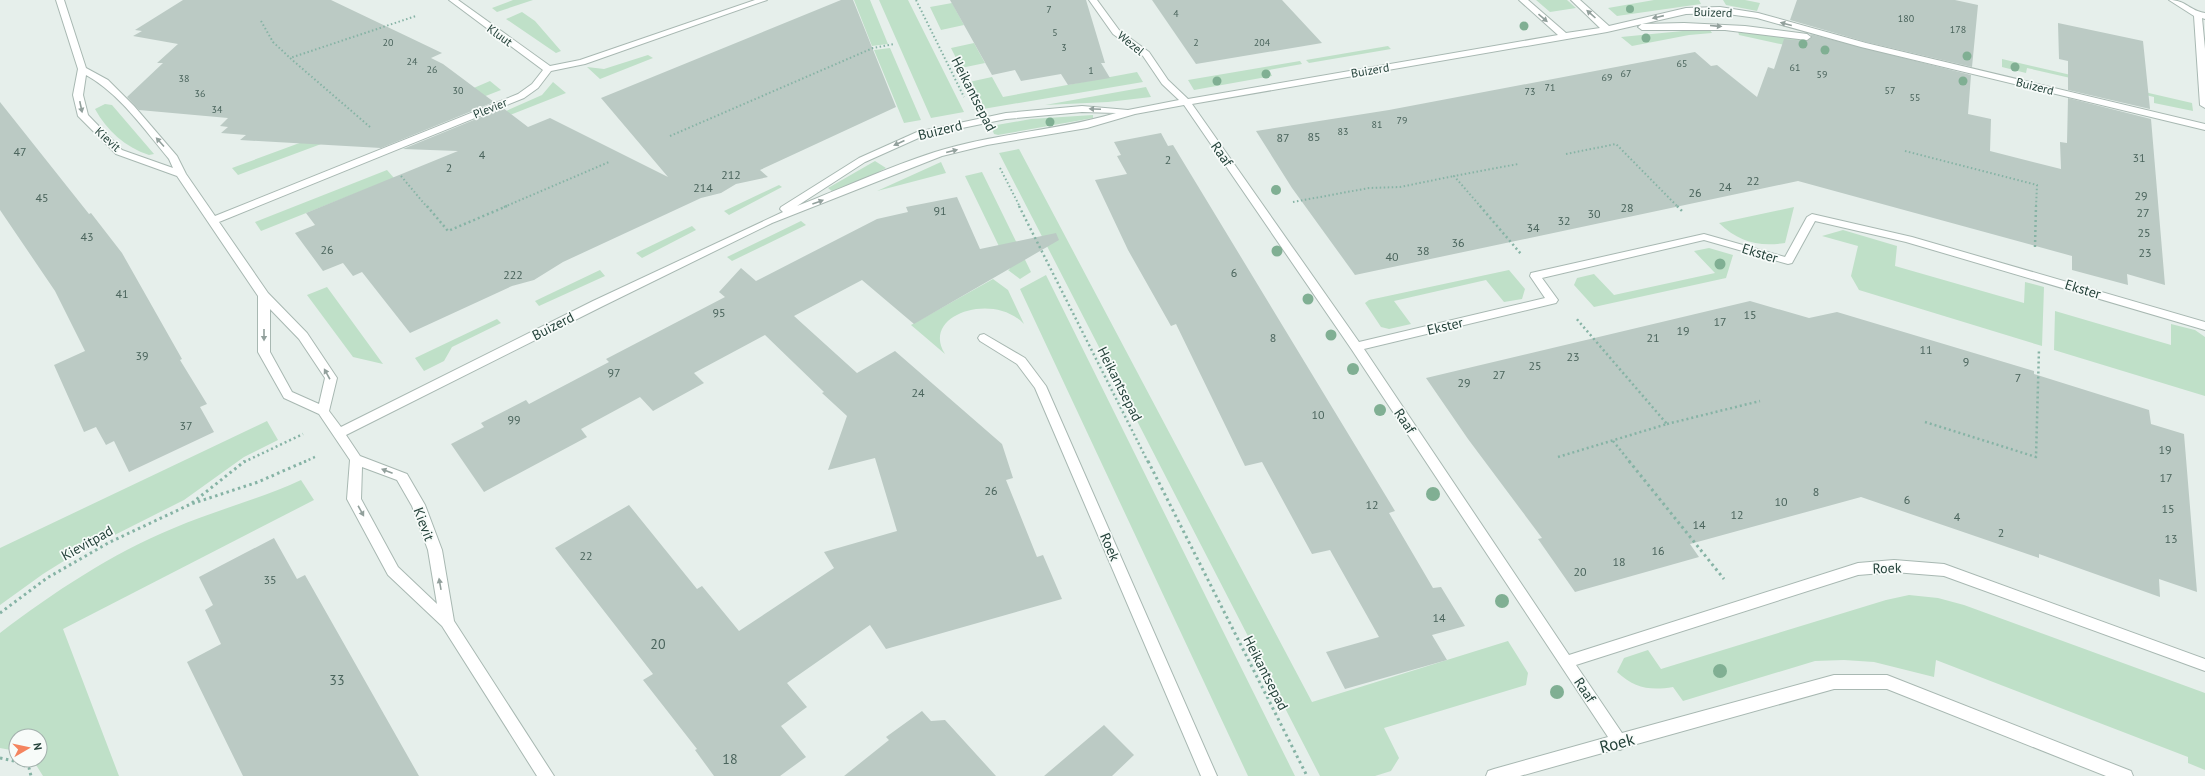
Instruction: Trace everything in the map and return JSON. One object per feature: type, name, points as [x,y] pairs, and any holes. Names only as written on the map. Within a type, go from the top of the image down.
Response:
[{"type":"street","name":"Kievit","points":[[60,0],[82,69],[78,95],[83,116],[119,152],[180,174]]},
{"type":"street","name":"Kluut","points":[[453,0],[548,69]]},
{"type":"street","points":[[548,69],[582,62],[763,0]]},
{"type":"street","name":"Wezel","points":[[1093,0],[1116,32],[1146,54],[1165,82],[1186,102]]},
{"type":"street","points":[[1523,0],[1564,36]]},
{"type":"street","points":[[1575,0],[1607,29]]},
{"type":"street","points":[[2173,0],[2202,16],[2205,105]]},
{"type":"street","name":"Buizerd","points":[[341,439],[597,304],[768,220],[938,154],[987,142],[1087,125],[1134,111],[1607,29],[1686,11],[1720,10],[1758,16],[1864,45],[2205,127]]},
{"type":"street","name":"Buizerd","points":[[1607,29],[1703,25],[1774,31],[1864,45]]},
{"type":"street","points":[[82,69],[105,82],[131,108],[174,158],[180,174],[264,296],[303,336],[330,378],[323,411],[288,395],[264,352],[264,296]]},
{"type":"street","name":"Plevier","points":[[213,220],[521,96],[535,86],[548,69]]},
{"type":"street","name":"Raaf","points":[[1186,102],[1356,347],[1620,742]]},
{"type":"street","name":"Buizerd","points":[[768,220],[862,160],[920,134],[976,121],[1006,116],[1082,109],[1134,111]]},
{"type":"street","name":"Ekster","points":[[1356,347],[1552,300],[1534,276],[1704,237],[1788,262],[1812,217],[1908,239],[2205,326]]},
{"type":"street","name":"Roek","points":[[984,338],[1020,361],[1040,386],[1209,776]]},
{"type":"street","name":"Kievit","points":[[323,411],[356,459],[402,478],[418,506],[435,550],[447,622]]},
{"type":"street","name":"Kievit","points":[[356,459],[354,499],[394,571],[447,622],[546,776]]},
{"type":"street","name":"Roek","points":[[1566,662],[1858,569],[1894,566],[1944,570],[2205,665]]},
{"type":"street","name":"Roek","points":[[1494,776],[1834,682],[1887,682],[2125,776]]},
{"type":"path","name":"Heikantsepad","points":[[916,0],[976,121]]},
{"type":"path","points":[[290,58],[416,16]]},
{"type":"path","points":[[261,21],[273,42],[371,128]]},
{"type":"path","points":[[670,136],[873,48],[894,44]]},
{"type":"path","name":"Heikantsepad","points":[[987,142],[1307,776]]},
{"type":"path","points":[[1566,154],[1616,144],[1685,214]]},
{"type":"path","points":[[1905,151],[2037,185],[2035,254]]},
{"type":"path","points":[[396,171],[448,231],[609,162]]},
{"type":"path","points":[[1289,203],[1369,188],[1400,187],[1518,164]]},
{"type":"path","points":[[1454,176],[1521,255]]},
{"type":"path","points":[[1574,317],[1667,424]]},
{"type":"path","points":[[1925,422],[2036,457],[2039,349]]},
{"type":"path","points":[[1558,457],[1667,424],[1760,401]]},
{"type":"path","name":"Kievitpad","points":[[190,504],[247,459],[330,422]]},
{"type":"path","name":"Kievitpad","points":[[0,613],[53,575],[110,542],[190,504],[258,482],[341,439]]},
{"type":"path","points":[[1613,440],[1726,582]]},
{"type":"path","points":[[0,758],[14,761],[28,768],[31,776]]},
{"type":"green space","points":[[513,0],[533,0],[497,12],[492,8]]},
{"type":"green space","points":[[854,0],[870,0],[888,44],[872,46]]},
{"type":"green space","points":[[879,0],[908,0],[964,112],[931,118]]},
{"type":"green space","points":[[1536,0],[1567,0],[1576,8],[1550,12]]},
{"type":"green space","points":[[1654,0],[1699,0],[1701,4],[1617,16],[1608,8]]},
{"type":"green space","points":[[1723,0],[1745,0],[1760,3],[1757,11],[1726,5]]},
{"type":"green space","points":[[952,3],[964,25],[941,30],[930,7]]},
{"type":"green space","points":[[522,12],[535,21],[561,51],[556,53],[506,19]]},
{"type":"green space","points":[[1693,30],[1710,30],[1712,33],[1689,35],[1632,46],[1621,37]]},
{"type":"green space","points":[[1738,31],[1810,41],[1836,56],[1739,35]]},
{"type":"green space","points":[[974,43],[985,63],[961,68],[951,48]]},
{"type":"green space","points":[[1388,46],[1391,49],[1309,63],[1306,60]]},
{"type":"green space","points":[[890,48],[921,120],[904,123],[874,50]]},
{"type":"green space","points":[[648,55],[653,58],[600,79],[587,67],[604,69]]},
{"type":"green space","points":[[2002,59],[2192,103],[2193,111],[2154,103],[2154,97],[2027,68],[2026,73],[2002,67]]},
{"type":"green space","points":[[1300,61],[1302,64],[1269,70],[1272,76],[1194,90],[1188,80]]},
{"type":"green space","points":[[1137,72],[1143,82],[983,109],[969,82],[992,77],[1003,97]]},
{"type":"green space","points":[[490,81],[501,90],[411,125],[404,118]]},
{"type":"green space","points":[[553,82],[566,93],[510,115],[506,111],[542,95]]},
{"type":"green space","points":[[1146,87],[1151,97],[1108,102],[1045,105]]},
{"type":"green space","points":[[105,104],[112,105],[154,154],[149,155],[132,148],[111,131],[95,109]]},
{"type":"green space","points":[[1093,115],[1093,118],[998,135],[994,134],[991,126],[1031,119]]},
{"type":"green space","points":[[343,127],[348,134],[238,175],[232,168]]},
{"type":"green space","points":[[1019,149],[1312,702],[1508,641],[1528,673],[1526,685],[1384,728],[1399,758],[1391,771],[1375,776],[1320,776],[999,153]]},
{"type":"green space","points":[[875,161],[886,168],[858,183],[833,192],[828,188]]},
{"type":"green space","points":[[941,162],[946,173],[877,191]]},
{"type":"green space","points":[[387,170],[394,178],[261,231],[255,222]]},
{"type":"green space","points":[[982,172],[1031,272],[1020,279],[1008,270],[1010,269],[965,176]]},
{"type":"green space","points":[[779,185],[782,187],[729,215],[724,211]]},
{"type":"green space","points":[[1794,207],[1785,243],[1766,244],[1749,242],[1734,235],[1719,223]]},
{"type":"green space","points":[[801,221],[806,225],[732,261],[727,257]]},
{"type":"green space","points":[[692,226],[696,230],[642,258],[636,253]]},
{"type":"green space","points":[[1843,230],[1897,246],[1895,266],[2024,303],[2025,282],[2044,287],[2042,346],[1859,290],[1851,276],[1858,246],[1822,236]]},
{"type":"green space","points":[[1709,248],[1733,255],[1726,278],[1594,307],[1574,285],[1577,278],[1594,274],[1614,295],[1715,273],[1694,251]]},
{"type":"green space","points":[[600,270],[605,276],[539,306],[535,301]]},
{"type":"green space","points":[[1509,270],[1525,289],[1522,299],[1504,302],[1486,280],[1394,301],[1411,324],[1389,329],[1381,327],[1365,303],[1369,300]]},
{"type":"green space","points":[[1046,275],[1295,776],[1248,776],[1020,289]]},
{"type":"green space","points":[[993,279],[1008,290],[1024,324],[1011,314],[995,309],[979,309],[964,312],[951,319],[942,328],[940,340],[945,354],[911,325]]},
{"type":"green space","points":[[327,287],[383,364],[353,357],[307,295]]},
{"type":"green space","points":[[2055,311],[2171,345],[2171,324],[2195,330],[2205,337],[2205,396],[2054,350]]},
{"type":"green space","points":[[497,319],[501,323],[452,347],[444,361],[424,371],[415,358]]},
{"type":"green space","points":[[267,421],[278,440],[244,457],[184,500],[67,559],[43,574],[0,605],[0,548]]},
{"type":"green space","points":[[301,480],[314,500],[63,629],[119,776],[43,776],[38,768],[48,768],[48,728],[8,728],[8,750],[0,748],[0,633],[41,603],[84,575],[105,562],[151,538]]},
{"type":"green space","points":[[1909,595],[1938,598],[1964,605],[2205,693],[2205,770],[2188,763],[2188,757],[1936,660],[1934,677],[1874,662],[1844,660],[1815,661],[1683,701],[1673,687],[1657,689],[1643,687],[1630,682],[1617,672],[1624,658],[1648,650],[1661,669],[1886,600]]},
{"type":"building","points":[[183,0],[331,0],[442,53],[431,58],[443,64],[494,102],[381,148],[240,140],[246,135],[221,133],[228,127],[220,126],[228,118],[139,110],[127,97],[163,63],[157,63],[178,44],[133,36],[142,31],[135,30]]},
{"type":"building","points":[[841,0],[853,0],[896,107],[760,170],[768,177],[736,184],[721,193],[701,198],[563,262],[534,280],[512,286],[410,333],[362,272],[353,276],[343,263],[323,271],[295,233],[315,225],[306,213],[458,151],[403,149],[503,108],[528,127],[550,118],[668,177],[601,98]]},
{"type":"building","points":[[950,0],[1086,0],[1105,63],[1101,63],[1110,78],[1068,85],[1061,74],[1021,81],[1015,70],[992,75]]},
{"type":"building","points":[[1152,0],[1282,0],[1322,43],[1196,64]]},
{"type":"building","points":[[1797,0],[1955,0],[1978,5],[1972,67],[1866,42],[1790,20]]},
{"type":"building","points":[[2058,23],[2143,41],[2150,109],[2068,90],[2068,61],[2059,59]]},
{"type":"building","points":[[1810,34],[1971,75],[1968,114],[1991,119],[1990,151],[2061,169],[2060,142],[2067,143],[2068,98],[2151,119],[2165,285],[2127,274],[2128,285],[2072,270],[2072,256],[1798,181],[1355,275],[1292,188],[1256,131],[1389,110],[1695,52],[1711,66],[1717,65],[1757,97],[1768,67],[1774,69],[1784,39],[1807,41],[1812,37]]},
{"type":"building","points":[[0,102],[122,253],[182,359],[180,360],[207,404],[200,407],[214,432],[129,472],[114,441],[106,445],[96,427],[84,432],[54,365],[85,351],[55,291],[0,210]]},
{"type":"building","points":[[1161,133],[1168,146],[1173,145],[1395,511],[1389,513],[1433,588],[1441,587],[1465,626],[1432,635],[1447,660],[1345,689],[1326,652],[1379,637],[1330,550],[1312,554],[1262,462],[1245,466],[1176,324],[1171,326],[1128,250],[1095,180],[1127,174],[1117,156],[1121,155],[1114,142]]},
{"type":"building","points":[[957,197],[980,249],[1056,233],[1059,240],[914,324],[862,280],[794,316],[857,373],[895,351],[1002,444],[1013,478],[1006,480],[1037,557],[1043,555],[1062,599],[886,649],[870,625],[787,683],[807,707],[781,726],[806,757],[780,776],[714,776],[695,750],[697,749],[643,680],[653,674],[555,548],[629,505],[697,589],[702,586],[739,631],[834,568],[824,552],[897,531],[875,458],[828,470],[847,416],[822,393],[824,392],[765,335],[694,373],[704,383],[653,411],[640,397],[581,429],[587,437],[484,492],[451,444],[484,427],[481,423],[526,400],[529,404],[609,362],[606,359],[725,297],[719,292],[741,268],[756,281],[877,219],[908,212],[906,207]]},
{"type":"building","points":[[1750,301],[1809,318],[1837,312],[2034,371],[2034,374],[2149,410],[2151,424],[2184,434],[2197,592],[2159,579],[2160,597],[2039,554],[2039,558],[1861,497],[1690,544],[1699,557],[1575,592],[1538,539],[1542,538],[1468,439],[1426,378]]},
{"type":"building","points":[[274,538],[297,579],[305,575],[419,776],[243,776],[187,662],[221,644],[205,610],[213,605],[199,577]]},
{"type":"building","points":[[922,711],[931,721],[945,720],[996,776],[844,776],[889,740],[886,737]]},
{"type":"building","points":[[1104,725],[1134,755],[1112,776],[1044,776]]}]
